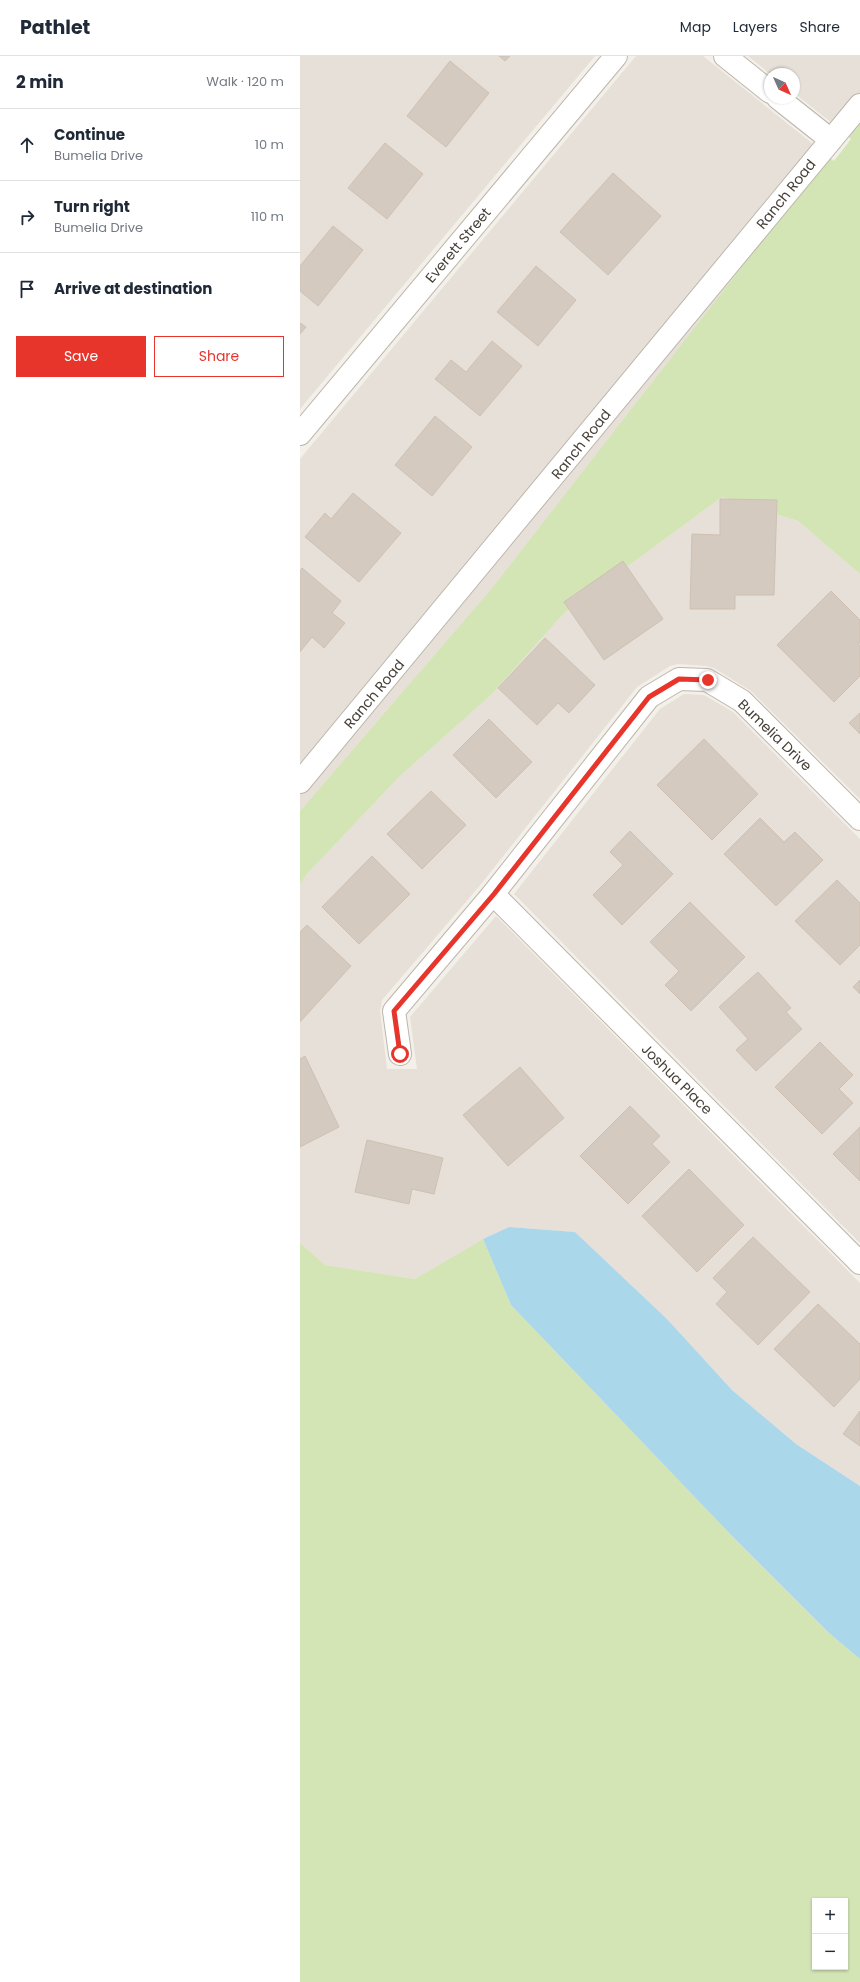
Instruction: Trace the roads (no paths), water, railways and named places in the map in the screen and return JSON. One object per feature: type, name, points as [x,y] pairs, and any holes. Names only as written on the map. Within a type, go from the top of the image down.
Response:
[{"type":"street","name":"Everett Street","points":[[300,434],[616,56]]},
{"type":"street","points":[[725,56],[764,87]]},
{"type":"street","points":[[786,104],[831,140]]},
{"type":"street","name":"Ranch Road","points":[[300,782],[860,105]]},
{"type":"street","name":"Bumelia Drive","points":[[400,1054],[394,1011],[494,894],[649,697],[679,679],[708,680],[742,701],[860,819]]},
{"type":"street","name":"Joshua Place","points":[[494,894],[860,1263]]},
{"type":"water","points":[[509,1227],[575,1232],[667,1319],[732,1390],[796,1444],[860,1486],[860,1659],[829,1633],[732,1536],[511,1305],[483,1239]]}]
